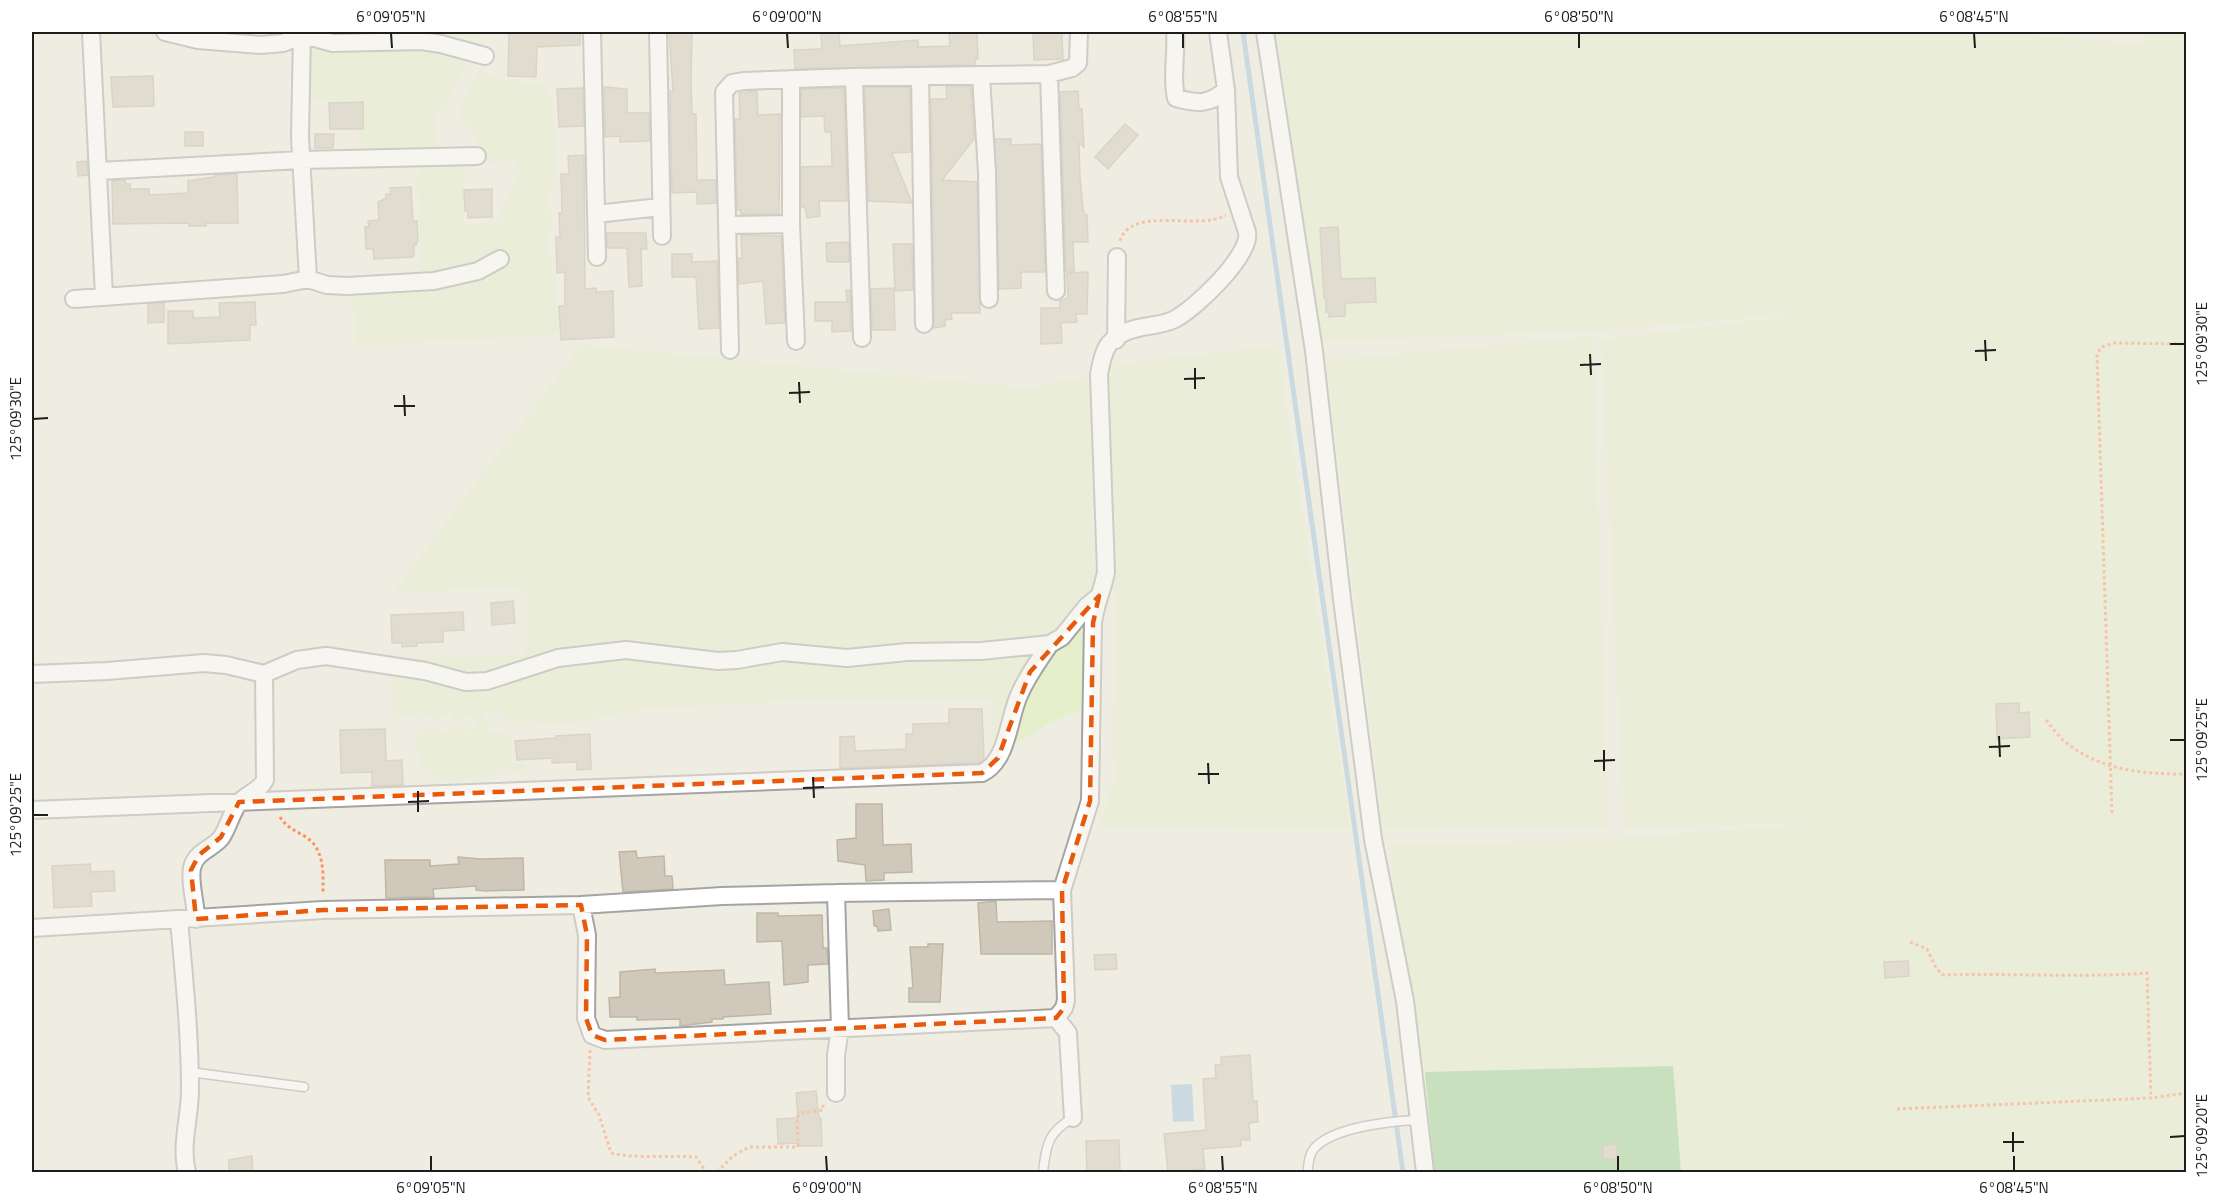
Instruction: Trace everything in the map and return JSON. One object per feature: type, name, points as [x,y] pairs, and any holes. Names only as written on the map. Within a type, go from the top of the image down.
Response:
[{"type":"street","points":[[91,32],[104,296]]},
{"type":"street","points":[[165,32],[198,40],[261,45],[283,43],[303,33],[333,44],[421,41],[485,56]]},
{"type":"street","points":[[592,32],[597,257]]},
{"type":"street","points":[[658,32],[662,236]]},
{"type":"street","points":[[730,350],[724,92],[727,87],[737,82],[791,79],[1049,74],[1072,68],[1078,63],[1079,32]]},
{"type":"street","points":[[1174,32],[1176,46],[1173,84],[1176,98],[1191,102],[1205,102],[1214,100],[1226,90]]},
{"type":"street","points":[[581,905],[587,935],[586,1018],[592,1035],[605,1040],[1056,1018],[1064,1008],[1066,1000],[1062,890],[1090,801],[1094,623],[1106,572],[1099,374],[1109,344],[1125,333],[1147,325],[1169,322],[1186,314],[1206,297],[1241,253],[1247,240],[1247,232],[1228,169],[1226,90],[1218,32]]},
{"type":"street","points":[[1265,32],[1314,351],[1342,599],[1373,839],[1405,1001],[1414,1120],[1425,1173]]},
{"type":"street","points":[[303,33],[300,75],[301,160],[308,279]]},
{"type":"street","points":[[1049,74],[1056,291]]},
{"type":"street","points":[[920,76],[924,324]]},
{"type":"street","points":[[981,76],[987,173],[989,299]]},
{"type":"street","points":[[854,77],[862,338]]},
{"type":"street","points":[[791,79],[791,224],[796,341]]},
{"type":"street","points":[[99,171],[301,160],[477,156]]},
{"type":"street","points":[[596,214],[660,207]]},
{"type":"street","points":[[728,225],[791,224]]},
{"type":"street","points":[[1116,340],[1117,257]]},
{"type":"street","points":[[74,299],[283,284],[308,279],[327,285],[346,286],[434,281],[478,271],[500,259]]},
{"type":"street","points":[[32,810],[982,773],[991,769],[998,758],[1019,694],[1030,672],[1050,644],[1062,637],[1087,606],[1099,596]]},
{"type":"street","points":[[32,674],[108,671],[204,663],[226,665],[264,674],[297,660],[326,656],[425,671],[477,683],[558,658],[626,650],[718,662],[782,651],[846,658],[907,652],[981,651],[1050,644]]},
{"type":"street","points":[[187,1173],[185,1152],[190,1098],[188,920],[196,902],[191,877],[193,863],[221,837],[239,802],[261,787],[266,780],[264,674]]},
{"type":"street","points":[[32,928],[323,910],[581,905],[722,896],[1062,890]]},
{"type":"street","points":[[836,893],[840,1029],[836,1055],[836,1089]]},
{"type":"street","points":[[1056,1018],[1068,1033],[1073,1118]]},
{"type":"lane","points":[[190,1072],[304,1087]]},
{"type":"lane","points":[[1042,1173],[1051,1136],[1060,1125],[1073,1118]]},
{"type":"lane","points":[[1308,1173],[1313,1150],[1326,1140],[1346,1131],[1414,1120]]},
{"type":"path","points":[[1117,257],[1122,235],[1133,224],[1150,221],[1213,221],[1237,205]]},
{"type":"path","points":[[2112,813],[2097,356],[2102,347],[2114,343],[2187,344]]},
{"type":"path","points":[[2046,720],[2066,743],[2091,759],[2123,770],[2187,774]]},
{"type":"path","points":[[267,800],[285,825],[309,839],[319,850],[323,866],[323,910]]},
{"type":"path","points":[[1910,942],[1927,949],[1936,968],[1943,975],[2147,974],[2151,1098]]},
{"type":"path","points":[[592,1035],[588,1097],[599,1115],[611,1153],[627,1157],[696,1156],[706,1173]]},
{"type":"path","points":[[717,1173],[733,1156],[749,1147],[798,1147],[797,1117],[801,1113],[823,1110],[822,1093],[836,1089]]},
{"type":"path","points":[[1897,1109],[2151,1098],[2187,1093]]},
{"type":"highlighted area","points":[[1099,596],[1093,623],[1090,801],[1062,890],[1064,1008],[1056,1018],[605,1040],[592,1035],[586,1018],[587,935],[581,905],[323,910],[196,919],[191,870],[199,855],[221,837],[239,802],[982,773],[998,758],[1030,672]]},
{"type":"green space","points":[[314,32],[403,32],[403,36],[341,39]]},
{"type":"green space","points":[[439,32],[485,32],[470,41],[459,42]]},
{"type":"green space","points":[[1276,32],[2009,32],[2144,45],[2146,32],[2186,32],[2186,1172],[1414,1172],[1390,844],[1598,840],[1835,822],[1624,828],[1601,340],[1830,311],[1595,331],[1322,341]]},
{"type":"green space","points":[[430,46],[455,53],[466,62],[445,105],[433,118],[441,153],[359,154],[357,100],[303,102],[305,51]]},
{"type":"green space","points":[[479,68],[498,79],[530,83],[539,81],[549,89],[557,170],[553,176],[552,192],[546,200],[546,209],[553,213],[547,252],[553,257],[549,265],[556,275],[558,335],[355,346],[353,294],[422,291],[417,180],[422,168],[463,165],[464,224],[497,222],[519,174],[515,158],[488,163],[481,154],[470,128],[460,120],[460,108]]},
{"type":"green space","points":[[1593,336],[1608,827],[1383,830],[1326,361]]},
{"type":"green space","points":[[581,345],[1029,388],[1099,374],[1101,470],[1092,513],[1100,700],[1047,725],[993,756],[990,700],[847,698],[654,708],[557,725],[542,725],[532,717],[524,729],[517,719],[508,724],[502,711],[484,713],[490,734],[507,731],[511,738],[511,763],[525,765],[530,769],[512,772],[506,766],[487,778],[443,780],[420,765],[415,738],[432,725],[442,732],[461,727],[471,731],[476,729],[470,713],[456,723],[450,713],[436,721],[424,713],[394,720],[392,658],[526,656],[527,594],[518,588],[393,592]]},
{"type":"green space","points":[[1277,346],[1351,830],[1098,828],[1116,778],[1113,760],[1115,601],[1108,365]]},
{"type":"green space","points":[[1673,1066],[1681,1172],[1434,1172],[1425,1072]]},
{"type":"water","points":[[1192,1084],[1194,1121],[1173,1122],[1171,1085]]},
{"type":"building","points":[[509,32],[580,32],[580,45],[537,47],[536,77],[508,76]]},
{"type":"building","points":[[669,32],[692,32],[692,114],[696,114],[697,180],[716,180],[716,203],[697,204],[697,192],[672,193],[670,91],[673,91]]},
{"type":"building","points":[[839,32],[840,46],[918,40],[918,47],[950,46],[949,32],[977,32],[978,59],[975,59],[975,65],[795,69],[794,50],[822,49],[821,34]]},
{"type":"building","points":[[1062,32],[1063,59],[1034,60],[1033,33]]},
{"type":"building","points":[[153,76],[154,106],[113,107],[111,77]]},
{"type":"building","points":[[946,86],[971,86],[974,139],[942,180],[977,182],[980,313],[951,313],[952,319],[945,320],[945,326],[934,328],[931,99],[947,99]]},
{"type":"building","points":[[604,87],[627,89],[627,113],[649,113],[650,141],[620,142],[620,136],[605,137]]},
{"type":"building","points":[[865,87],[910,87],[911,152],[892,153],[912,203],[868,201]]},
{"type":"building","points":[[583,88],[584,126],[559,127],[557,89]]},
{"type":"building","points":[[844,88],[847,201],[819,201],[820,216],[807,218],[805,207],[801,207],[801,167],[832,166],[831,132],[825,132],[824,116],[801,117],[801,89]]},
{"type":"building","points":[[757,91],[758,115],[780,114],[779,214],[741,214],[741,210],[737,210],[735,119],[740,119],[739,93]]},
{"type":"building","points":[[1078,91],[1079,109],[1082,109],[1084,147],[1079,143],[1080,177],[1083,209],[1087,215],[1088,242],[1073,242],[1074,271],[1066,271],[1060,92]]},
{"type":"building","points":[[363,102],[363,129],[330,129],[329,103]]},
{"type":"building","points":[[1125,124],[1138,135],[1108,169],[1095,157]]},
{"type":"building","points":[[185,132],[203,132],[203,146],[185,146]]},
{"type":"building","points":[[315,134],[334,134],[333,148],[315,148]]},
{"type":"building","points":[[995,139],[1011,139],[1011,145],[1041,144],[1045,272],[1021,272],[1021,288],[999,289]]},
{"type":"building","points":[[584,155],[585,289],[596,288],[596,292],[613,291],[614,337],[561,340],[559,306],[565,306],[565,272],[557,273],[556,237],[560,237],[559,213],[562,213],[561,174],[569,174],[568,156]]},
{"type":"building","points":[[87,161],[88,175],[78,176],[77,162]]},
{"type":"building","points":[[237,174],[238,223],[206,223],[206,226],[189,226],[189,223],[113,224],[112,181],[125,180],[126,184],[130,184],[130,189],[149,189],[149,195],[188,193],[188,181],[214,177],[214,175]]},
{"type":"building","points":[[411,187],[413,221],[417,221],[418,241],[414,245],[413,257],[374,259],[373,249],[366,249],[365,227],[369,227],[368,221],[379,220],[378,202],[386,198],[386,194],[391,194],[390,188]]},
{"type":"building","points":[[492,189],[492,217],[468,218],[468,211],[465,211],[464,190]]},
{"type":"building","points":[[1338,227],[1341,279],[1375,278],[1376,302],[1345,303],[1345,316],[1329,317],[1329,312],[1326,312],[1326,298],[1324,298],[1320,228]]},
{"type":"building","points":[[607,233],[646,233],[647,249],[641,249],[642,286],[629,287],[627,248],[607,248]]},
{"type":"building","points":[[741,235],[781,236],[785,323],[766,324],[763,281],[739,284],[738,258],[742,258]]},
{"type":"building","points":[[849,242],[849,262],[827,262],[826,243]]},
{"type":"building","points":[[893,244],[912,244],[913,290],[895,291]]},
{"type":"building","points":[[672,254],[692,254],[692,262],[717,261],[719,328],[699,329],[696,277],[672,277]]},
{"type":"building","points":[[1088,272],[1087,314],[1076,314],[1077,322],[1061,323],[1062,343],[1041,344],[1041,308],[1060,308],[1060,301],[1068,298],[1067,273]]},
{"type":"building","points":[[894,288],[895,330],[872,330],[871,289]]},
{"type":"building","points":[[846,290],[850,290],[851,331],[832,332],[832,321],[815,321],[815,302],[847,302]]},
{"type":"building","points":[[255,302],[256,325],[250,325],[250,340],[168,344],[168,311],[193,311],[193,318],[220,317],[219,303]]},
{"type":"building","points":[[164,303],[164,322],[148,323],[148,304]]},
{"type":"building","points":[[513,601],[515,623],[492,625],[491,603]]},
{"type":"building","points":[[463,612],[464,630],[443,631],[443,642],[417,643],[417,646],[402,647],[402,643],[392,643],[391,615]]},
{"type":"building","points":[[2019,703],[2019,713],[2029,712],[2030,737],[1997,739],[1996,704]]},
{"type":"building","points":[[949,709],[982,709],[984,759],[979,763],[840,768],[840,737],[854,736],[855,751],[906,749],[906,734],[913,734],[913,724],[949,723]]},
{"type":"building","points":[[385,729],[386,761],[402,760],[403,785],[372,786],[372,772],[341,773],[340,730]]},
{"type":"building","points":[[590,734],[591,769],[577,770],[577,762],[552,763],[552,758],[517,760],[515,741]]},
{"type":"building","points":[[856,804],[882,804],[883,845],[911,844],[912,872],[884,873],[884,880],[866,881],[865,865],[838,861],[837,840],[856,838]]},
{"type":"building","points":[[636,851],[637,858],[664,856],[665,876],[672,876],[673,889],[623,892],[619,852]]},
{"type":"building","points":[[458,857],[523,858],[524,890],[485,891],[476,890],[476,886],[433,889],[434,897],[386,898],[385,860],[430,860],[430,866],[459,864]]},
{"type":"building","points":[[90,864],[91,872],[114,871],[115,891],[91,892],[92,906],[54,908],[52,866]]},
{"type":"building","points":[[996,901],[997,922],[1052,921],[1052,954],[981,954],[978,903]]},
{"type":"building","points":[[889,909],[891,930],[878,931],[877,926],[874,926],[873,911]]},
{"type":"building","points":[[757,913],[778,913],[778,916],[822,915],[823,948],[827,948],[828,964],[808,965],[808,982],[784,985],[782,941],[757,942]]},
{"type":"building","points":[[928,944],[943,944],[940,1002],[909,1002],[909,988],[913,988],[910,947],[928,947]]},
{"type":"building","points":[[1116,954],[1117,969],[1095,970],[1094,955]]},
{"type":"building","points":[[1908,961],[1909,976],[1885,978],[1884,962]]},
{"type":"building","points":[[655,969],[655,973],[724,970],[725,985],[769,982],[771,1014],[723,1017],[723,1019],[712,1019],[712,1022],[680,1026],[680,1019],[637,1020],[637,1017],[610,1017],[609,998],[620,997],[620,972]]},
{"type":"building","points":[[1250,1055],[1253,1101],[1257,1101],[1258,1122],[1249,1123],[1250,1140],[1241,1140],[1241,1146],[1203,1149],[1205,1169],[1168,1172],[1164,1134],[1206,1130],[1203,1079],[1216,1078],[1215,1065],[1221,1065],[1221,1057]]},
{"type":"building","points":[[816,1091],[819,1118],[821,1118],[822,1146],[799,1146],[799,1143],[778,1144],[777,1119],[798,1118],[796,1093]]},
{"type":"building","points":[[1119,1140],[1120,1173],[1087,1173],[1086,1141]]},
{"type":"building","points":[[1617,1144],[1617,1159],[1603,1159],[1603,1145]]},
{"type":"building","points":[[252,1156],[253,1173],[229,1173],[229,1160]]},
{"type":"waterway","points":[[1243,32],[1403,1172]]}]
